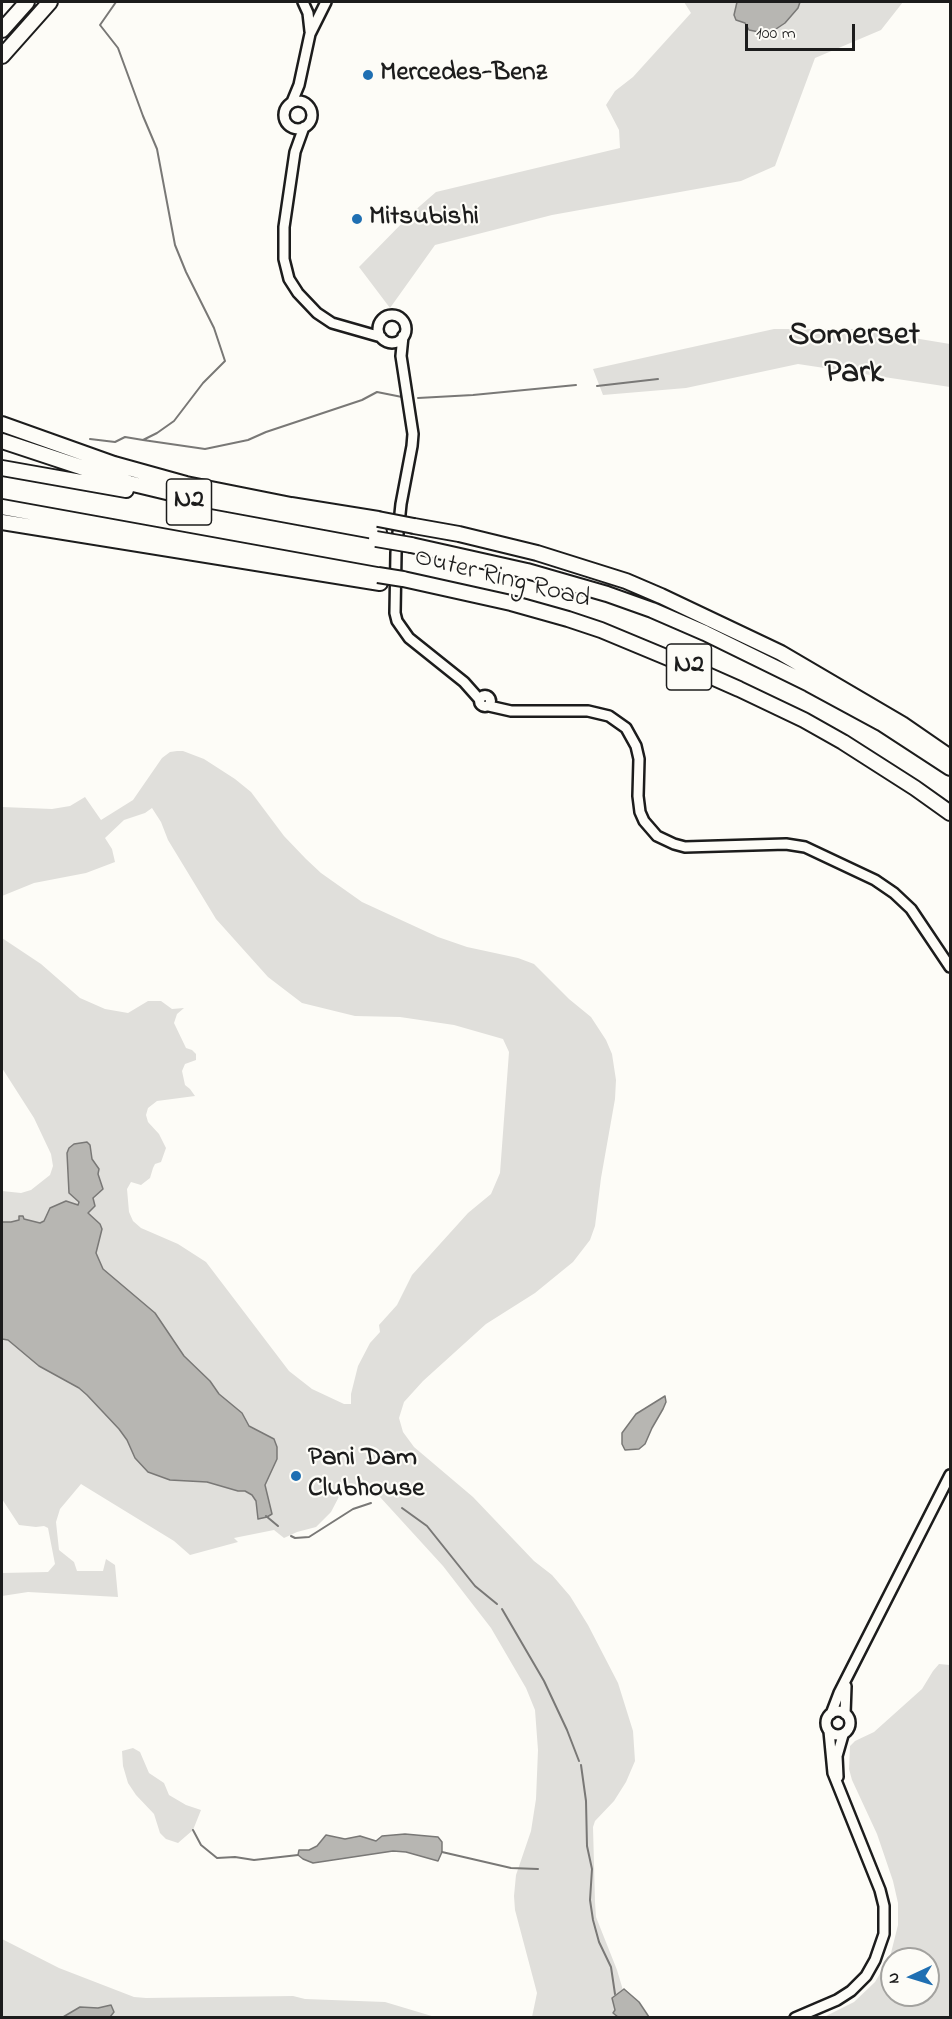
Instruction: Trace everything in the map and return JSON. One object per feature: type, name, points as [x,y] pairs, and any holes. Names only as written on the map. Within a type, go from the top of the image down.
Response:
[{"type":"highway","points":[[2,30],[27,2]]},
{"type":"highway","points":[[3,56],[50,2]]},
{"type":"highway","points":[[2,424],[114,464],[186,484],[291,505],[378,530]]},
{"type":"highway","points":[[2,441],[87,470],[169,492],[413,536],[459,534],[537,553],[626,580],[782,653],[875,707],[951,757]]},
{"type":"highway","name":"Outer Ring Road","points":[[2,468],[112,487],[239,514],[413,536],[616,597],[705,633],[800,680],[881,723],[951,768]]},
{"type":"highway","name":"Outer Ring Road","points":[[2,507],[358,570],[379,579],[469,593],[511,603],[601,630],[739,689],[804,720],[843,742],[951,813]]},
{"type":"highway","points":[[2,514],[146,539],[358,570]]},
{"type":"highway","points":[[2,522],[236,561],[379,579]]},
{"type":"street","points":[[310,33],[305,2],[314,4],[325,2]]},
{"type":"street","points":[[292,102],[300,85],[310,33],[325,2]]},
{"type":"street","points":[[300,85],[311,117],[304,127],[295,152],[283,244],[289,279],[317,314],[332,323],[384,340],[397,341],[403,336]]},
{"type":"street","points":[[295,152],[291,127],[285,120],[284,113],[286,106],[292,102],[305,103]]},
{"type":"street","points":[[291,127],[304,127]]},
{"type":"street","points":[[356,329],[390,315],[399,317],[405,326],[401,356],[413,434],[397,543],[395,613],[397,621],[409,638],[470,688],[505,710],[588,711],[609,716],[626,728],[636,746],[639,759],[640,812],[644,821],[657,836],[685,847],[786,844],[805,847],[875,880],[894,893],[911,909],[951,967]]},
{"type":"street","points":[[381,320],[378,329],[384,340],[401,356]]},
{"type":"street","points":[[795,2018],[837,2000],[851,1991],[866,1976],[875,1960],[884,1934],[884,1906],[880,1890],[831,1764],[827,1721],[839,1693],[951,1474]]},
{"type":"street","points":[[845,1714],[844,1698],[847,1681]]},
{"type":"street","points":[[831,1714],[838,1711],[850,1720],[850,1726],[843,1735],[837,1756],[840,1788]]},
{"type":"street","points":[[829,1731],[835,1735],[843,1735]]},
{"type":"shaded area","points":[[684,2],[903,2],[881,30],[815,58],[775,166],[741,181],[552,215],[435,245],[390,308],[359,267],[436,192],[620,148],[619,130],[606,105],[615,91],[633,77],[691,13]]},
{"type":"shaded area","points":[[737,2],[800,2],[798,8],[785,23],[773,31],[759,32],[749,30],[745,23],[736,20],[734,15]]},
{"type":"shaded area","points":[[774,329],[859,329],[950,344],[950,387],[798,364],[686,388],[603,395],[593,369]]},
{"type":"shaded area","points":[[177,751],[204,759],[251,792],[284,836],[306,859],[321,873],[362,902],[438,937],[534,964],[591,1017],[612,1054],[616,1080],[615,1099],[595,1226],[590,1240],[573,1262],[535,1293],[486,1324],[423,1381],[404,1402],[399,1418],[403,1432],[414,1447],[473,1497],[534,1561],[552,1575],[570,1596],[618,1683],[633,1731],[635,1761],[614,1801],[595,1821],[593,1827],[595,1902],[596,1917],[617,1970],[631,2017],[532,2017],[537,1993],[515,1910],[514,1896],[516,1875],[531,1831],[536,1799],[538,1750],[535,1710],[526,1688],[491,1628],[443,1566],[380,1497],[343,1489],[331,1512],[316,1527],[284,1538],[274,1530],[234,1538],[238,1542],[190,1555],[174,1541],[81,1484],[60,1509],[56,1522],[59,1550],[74,1562],[77,1571],[103,1571],[106,1559],[115,1565],[118,1597],[28,1592],[2,1596],[2,1573],[48,1572],[55,1564],[48,1528],[19,1525],[2,1499],[2,1191],[21,1193],[31,1190],[50,1175],[53,1166],[51,1154],[34,1118],[2,1068],[2,938],[41,964],[80,998],[105,1009],[128,1013],[148,1001],[161,1001],[172,1009],[184,1008],[177,1014],[174,1023],[186,1048],[196,1054],[196,1060],[185,1064],[182,1071],[185,1085],[195,1096],[157,1101],[148,1108],[146,1115],[148,1122],[159,1134],[166,1148],[161,1162],[155,1164],[150,1178],[141,1185],[131,1182],[127,1189],[129,1212],[133,1221],[141,1228],[178,1244],[206,1262],[289,1371],[312,1389],[344,1404],[351,1404],[351,1394],[358,1366],[370,1343],[380,1332],[379,1325],[397,1305],[412,1275],[468,1213],[491,1194],[500,1173],[509,1052],[503,1039],[454,1025],[400,1017],[355,1016],[302,1003],[268,977],[216,919],[168,840],[152,808],[145,813],[124,820],[105,838],[112,849],[115,862],[86,873],[34,883],[2,896],[2,807],[52,809],[70,806],[85,797],[101,820],[133,800],[162,758],[170,752]]},
{"type":"shaded area","points":[[87,1142],[90,1145],[92,1159],[99,1169],[98,1174],[103,1189],[93,1198],[95,1206],[88,1213],[102,1229],[96,1253],[103,1269],[155,1313],[184,1356],[210,1381],[219,1394],[242,1413],[249,1426],[274,1439],[277,1459],[265,1485],[272,1514],[267,1517],[258,1519],[256,1501],[245,1491],[207,1482],[170,1480],[148,1472],[135,1458],[119,1429],[87,1395],[79,1388],[39,1366],[8,1340],[2,1339],[2,1222],[19,1220],[19,1216],[23,1216],[24,1219],[40,1223],[44,1221],[50,1208],[66,1201],[78,1205],[79,1202],[69,1193],[67,1153],[74,1144]]},
{"type":"shaded area","points":[[665,1396],[666,1402],[645,1444],[639,1449],[625,1450],[622,1444],[622,1433],[636,1414]]},
{"type":"shaded area","points":[[939,1664],[950,1665],[950,2017],[824,2017],[854,2002],[875,1982],[880,1974],[880,2007],[940,2007],[940,1947],[892,1947],[898,1925],[898,1903],[893,1881],[877,1834],[849,1769],[850,1746],[874,1732],[922,1689]]},
{"type":"shaded area","points":[[133,1748],[140,1752],[149,1773],[164,1783],[169,1795],[186,1805],[201,1810],[193,1830],[178,1843],[166,1839],[160,1833],[154,1814],[128,1783],[122,1751]]},
{"type":"shaded area","points":[[405,1834],[438,1837],[442,1842],[442,1852],[438,1861],[406,1852],[393,1851],[313,1863],[298,1855],[299,1850],[309,1850],[317,1846],[326,1835],[345,1839],[360,1836],[376,1841],[382,1836]]},
{"type":"shaded area","points":[[2,1939],[59,1968],[134,1997],[293,1996],[305,1999],[385,2002],[435,2017],[2,2017]]},
{"type":"shaded area","points":[[624,1989],[639,2002],[649,2017],[618,2017],[613,2013],[615,2010],[612,1998]]},
{"type":"shaded area","points":[[111,2005],[114,2012],[110,2017],[63,2017],[80,2007],[98,2008]]},
{"type":"waterway","points":[[90,439],[115,442],[125,437],[143,440],[157,433],[174,421],[203,383],[225,361],[214,328],[175,245],[157,149],[118,48],[100,25],[116,2]]},
{"type":"waterway","points":[[597,386],[658,379]]},
{"type":"waterway","points":[[418,398],[576,385]]},
{"type":"waterway","points":[[143,440],[205,449],[248,440],[362,400],[377,392],[402,397]]},
{"type":"waterway","points":[[291,1536],[309,1537],[353,1509],[371,1503]]},
{"type":"waterway","points":[[402,1508],[427,1526],[475,1586],[497,1604]]},
{"type":"waterway","points":[[266,1516],[278,1526]]},
{"type":"waterway","points":[[502,1609],[544,1681],[579,1761]]},
{"type":"waterway","points":[[581,1765],[586,1801],[587,1846],[592,1869],[590,1900],[599,1942],[611,1967],[615,1994]]},
{"type":"waterway","points":[[193,1830],[201,1845],[217,1858],[235,1857],[254,1860],[298,1855]]},
{"type":"waterway","points":[[442,1852],[511,1868],[538,1869]]},
{"type":"waterway","points":[[164,2018],[171,2018]]},
{"type":"place","name":"Mercedes-Benz","points":[[368,75]]},
{"type":"place","name":"Mitsubishi","points":[[357,219]]},
{"type":"place","name":"Pani Dam Clubhouse","points":[[296,1476]]},
{"type":"district","name":"Somerset Park","points":[[854,357]]}]
